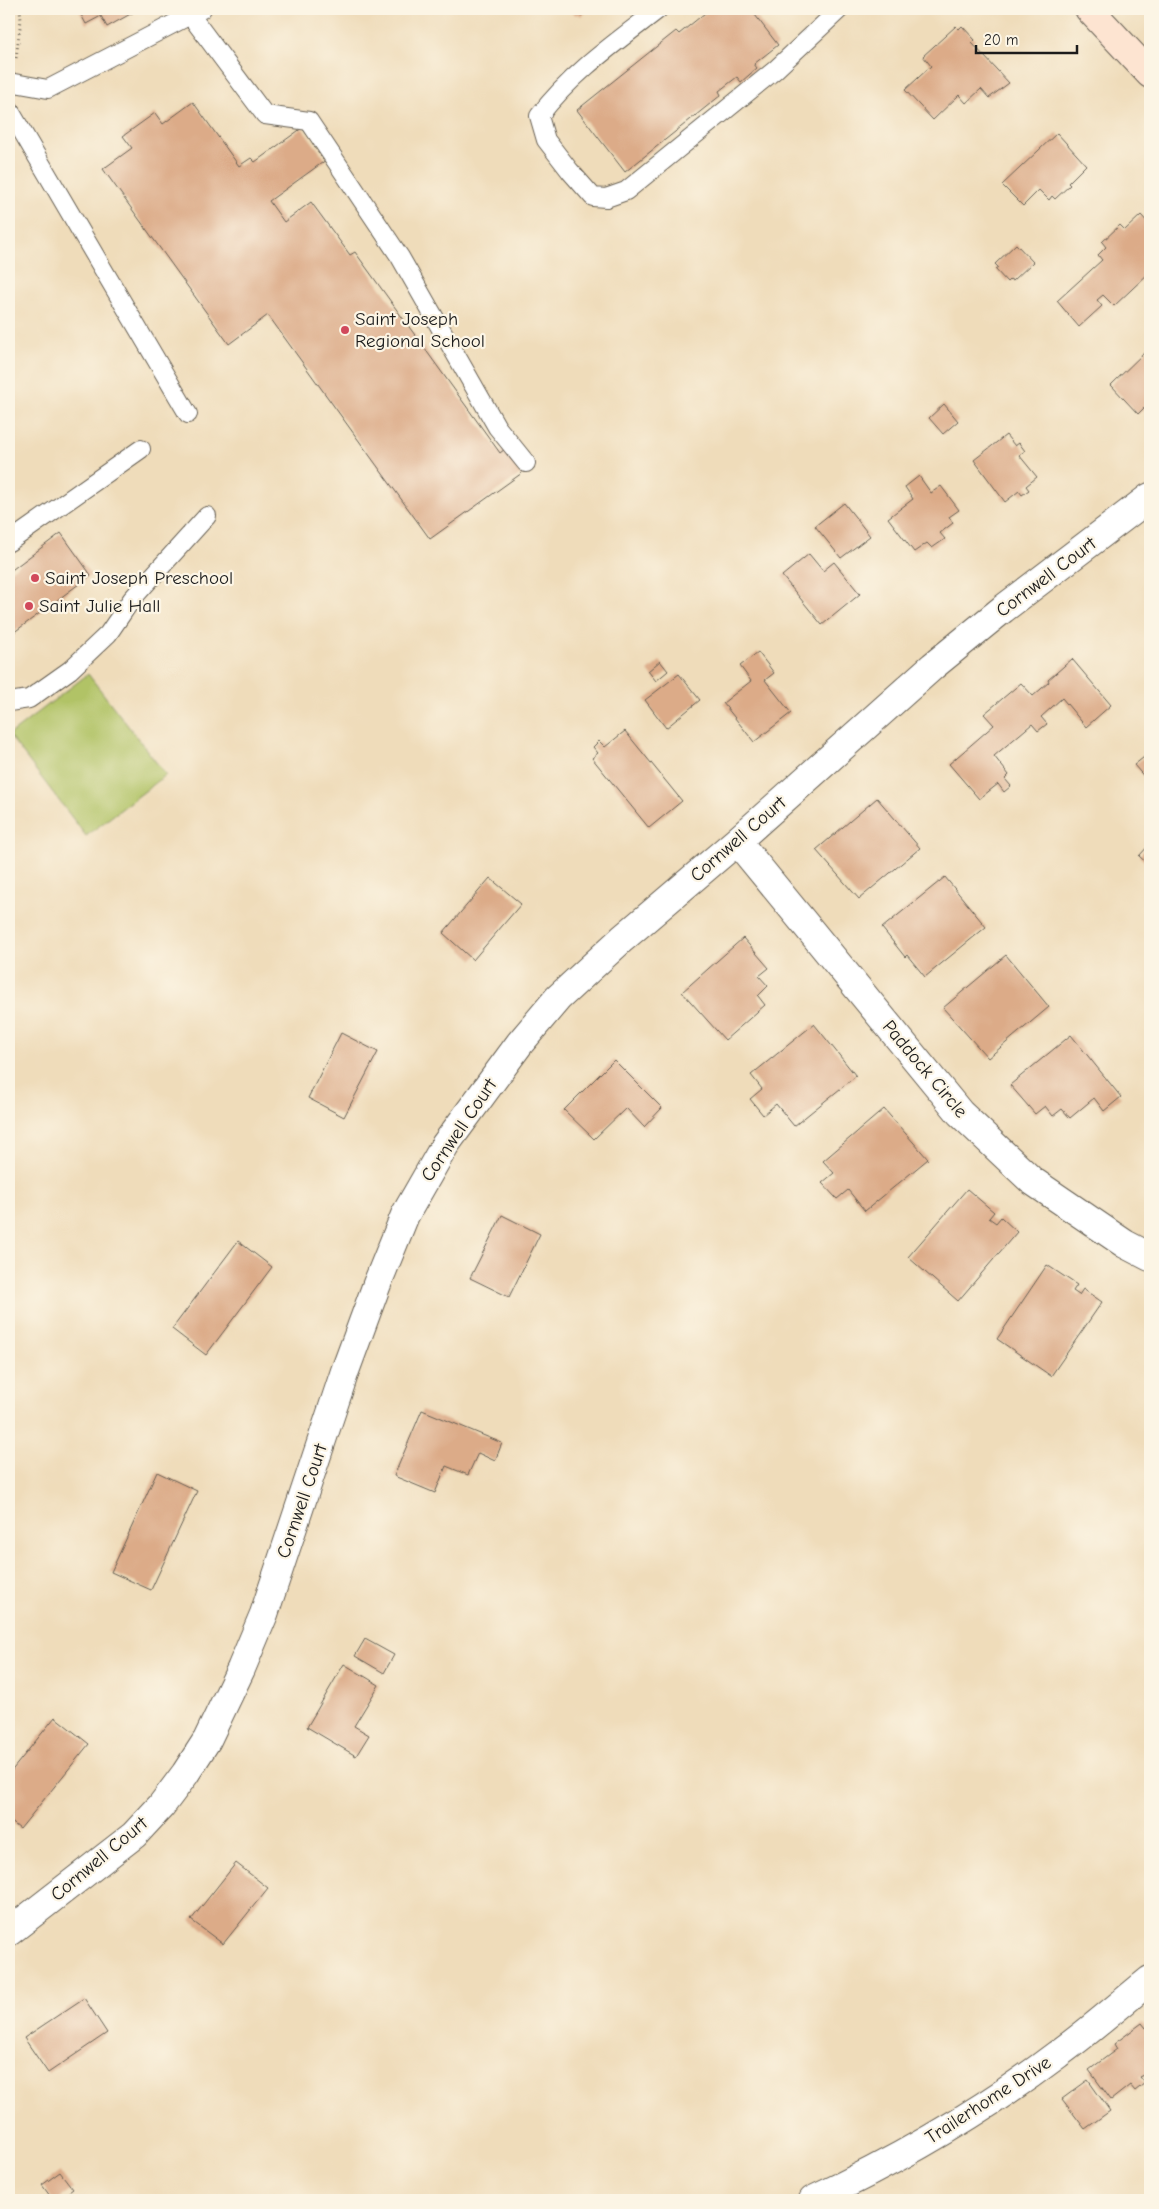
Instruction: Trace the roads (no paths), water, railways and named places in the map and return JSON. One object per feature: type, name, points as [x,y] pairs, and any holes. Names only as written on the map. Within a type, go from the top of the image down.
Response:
[{"type":"main road","points":[[1089,9],[1150,74]]},
{"type":"street","name":"Cornwell Court","points":[[9,1932],[134,1835],[161,1806],[185,1774],[206,1740],[241,1669],[264,1614],[377,1284],[406,1215],[445,1145],[520,1042],[558,998],[622,939],[736,841],[933,666],[1003,609],[1150,497]]},
{"type":"street","name":"Paddock Circle","points":[[736,841],[960,1113],[1030,1180],[1125,1244],[1150,1257]]},
{"type":"street","name":"Trailerhome Drive","points":[[813,2200],[845,2185],[984,2105],[1058,2055],[1150,1980]]},
{"type":"lane","points":[[659,9],[574,75],[558,91],[539,116],[546,140],[593,197],[606,198],[626,192],[775,70],[840,9]]},
{"type":"lane","points":[[11,82],[48,89],[197,12],[265,115],[309,121],[400,257],[497,427],[526,463]]},
{"type":"lane","points":[[9,109],[188,414]]},
{"type":"lane","points":[[9,542],[141,449]]},
{"type":"lane","points":[[9,702],[29,699],[70,670],[108,634],[132,599],[207,516]]},
{"type":"place","name":"Saint Joseph Regional School","points":[[345,330]]},
{"type":"place","name":"Saint Joseph Preschool","points":[[35,578]]},
{"type":"place","name":"Saint Julie Hall","points":[[29,606]]}]
